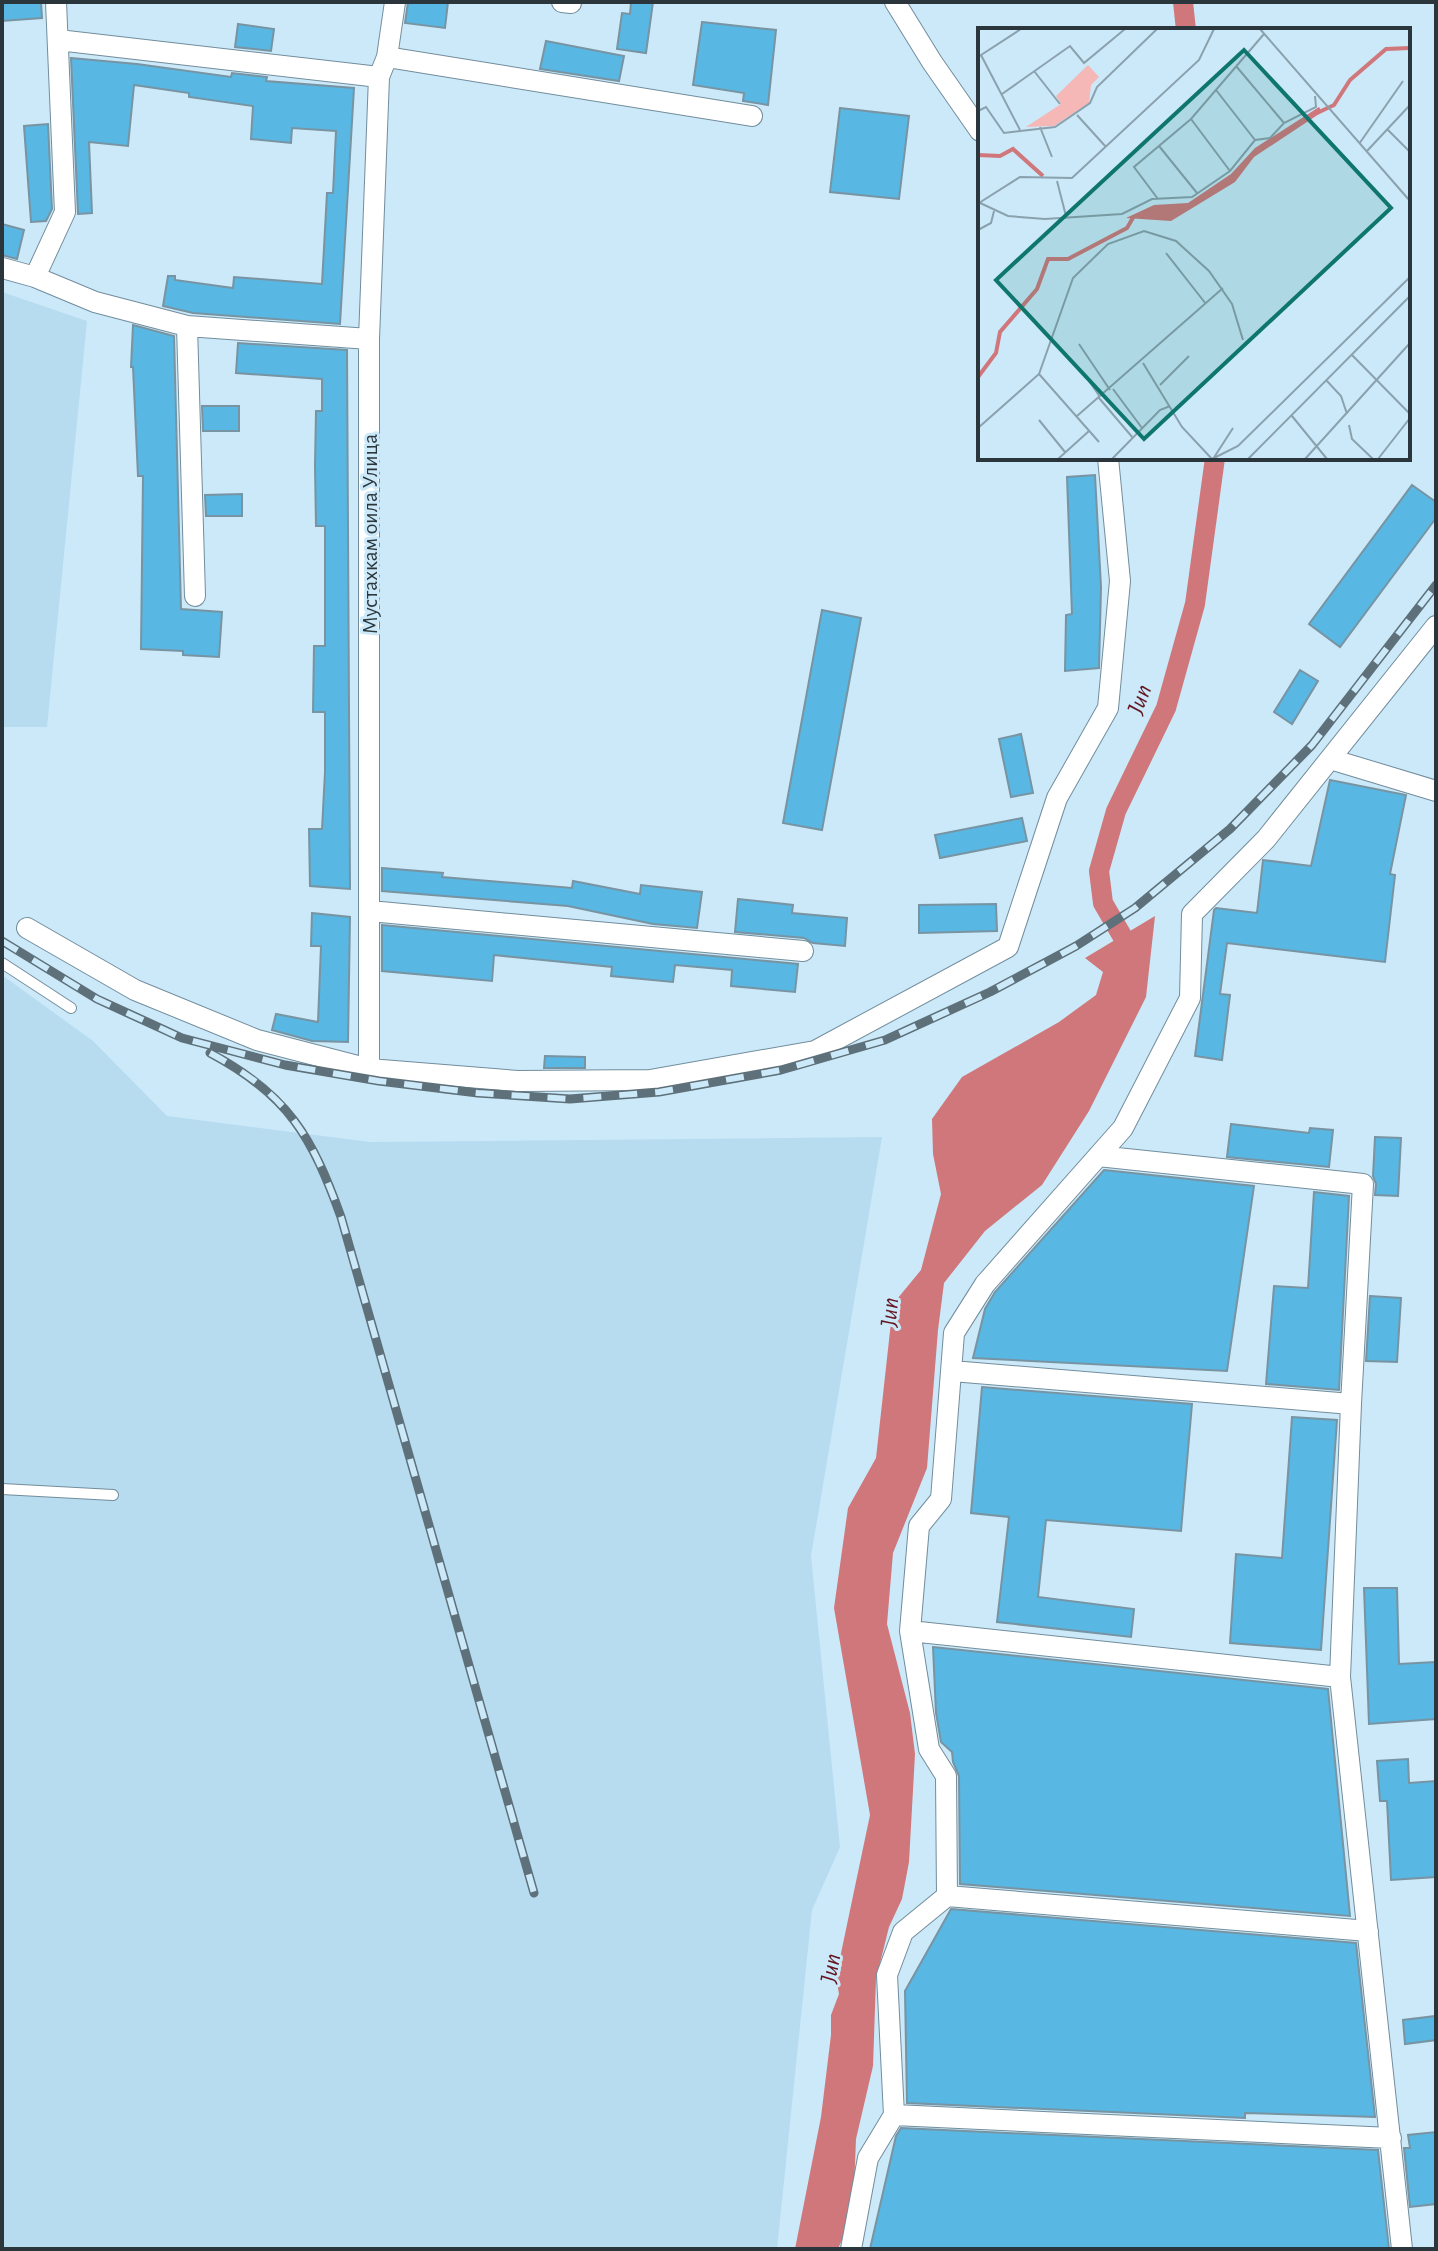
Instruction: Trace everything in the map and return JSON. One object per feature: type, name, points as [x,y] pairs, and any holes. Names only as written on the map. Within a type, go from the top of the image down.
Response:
[{"type":"street","points":[[35,277],[65,212],[56,2]]},
{"type":"street","name":"Мустахкам оила Улица","points":[[369,1069],[369,339],[379,77],[387,57],[395,2]]},
{"type":"street","points":[[895,2],[978,128]]},
{"type":"street","points":[[58,40],[379,77]]},
{"type":"street","points":[[387,57],[752,116]]},
{"type":"street","points":[[2,268],[35,277],[95,302],[187,326],[369,339]]},
{"type":"street","points":[[187,326],[195,596]]},
{"type":"street","points":[[27,928],[148,996],[257,1040],[369,1069],[518,1081],[650,1080],[815,1051],[1008,947],[1057,798],[1108,708],[1120,581],[1108,460]]},
{"type":"street","points":[[947,1896],[946,1776],[929,1749],[910,1631],[919,1526],[941,1499],[954,1333],[985,1284],[1123,1128],[1190,998],[1192,914],[1266,839],[1435,630]]},
{"type":"street","points":[[1330,759],[1436,791]]},
{"type":"street","points":[[370,911],[803,951]]},
{"type":"street","points":[[1098,1156],[1363,1184],[1340,1677],[1402,2249]]},
{"type":"street","points":[[952,1371],[1351,1404]]},
{"type":"street","points":[[910,1631],[1340,1677]]},
{"type":"street","points":[[851,2249],[868,2158],[894,2115],[887,1975],[903,1932],[947,1896],[1368,1931]]},
{"type":"street","points":[[894,2115],[1391,2138]]},
{"type":"lane","points":[[2,963],[71,1008]]},
{"type":"lane","points":[[2,1489],[113,1495]]},
{"type":"shaded area","points":[[2,292],[87,321],[47,727],[2,727]]},
{"type":"shaded area","points":[[1155,916],[1146,997],[1089,1111],[1042,1185],[985,1231],[944,1283],[927,1468],[893,1553],[887,1624],[910,1713],[915,1754],[909,1862],[902,1899],[889,1927],[876,1979],[873,2066],[856,2139],[853,2214],[838,2249],[795,2249],[821,2117],[831,2015],[839,1994],[836,1977],[870,1815],[834,1608],[848,1508],[876,1458],[893,1304],[921,1270],[941,1194],[933,1154],[932,1119],[962,1077],[1059,1022],[1096,995],[1103,972],[1085,958]]},
{"type":"shaded area","points":[[2,975],[93,1041],[167,1116],[370,1142],[882,1137],[811,1556],[840,1847],[812,1910],[777,2249],[2,2249]]},
{"type":"building","points":[[2,2],[41,2],[42,18],[2,21]]},
{"type":"building","points":[[408,2],[448,2],[445,28],[405,23]]},
{"type":"building","points":[[631,2],[653,2],[646,53],[617,49],[622,13],[630,14]]},
{"type":"building","points":[[702,22],[776,30],[768,105],[743,101],[744,93],[693,85]]},
{"type":"building","points":[[238,24],[274,29],[271,51],[235,47]]},
{"type":"building","points":[[546,41],[624,56],[619,81],[540,69]]},
{"type":"building","points":[[71,58],[354,88],[340,324],[193,313],[163,306],[168,276],[175,276],[175,280],[233,288],[234,277],[322,284],[327,193],[333,193],[336,131],[292,128],[291,143],[251,139],[253,106],[134,85],[128,146],[89,142],[92,213],[78,214]]},
{"type":"building","points":[[840,108],[909,116],[899,199],[830,192]]},
{"type":"building","points":[[48,124],[52,209],[46,221],[31,222],[24,126]]},
{"type":"building","points":[[2,224],[24,230],[17,259],[2,255]]},
{"type":"building","points":[[133,325],[174,336],[181,609],[222,612],[219,657],[141,649],[143,476],[138,476],[131,367]]},
{"type":"building","points":[[238,343],[347,350],[350,889],[310,886],[309,829],[322,829],[325,772],[325,712],[313,712],[314,646],[325,646],[325,526],[316,526],[315,466],[316,411],[322,411],[322,379],[236,373]]},
{"type":"building","points":[[202,406],[239,406],[239,431],[203,431]]},
{"type":"building","points":[[1095,475],[1101,587],[1099,668],[1065,671],[1066,615],[1072,614],[1067,477]]},
{"type":"building","points":[[1412,485],[1436,502],[1436,518],[1340,647],[1309,624]]},
{"type":"building","points":[[242,494],[242,516],[206,516],[205,495]]},
{"type":"building","points":[[822,610],[861,618],[822,830],[783,823]]},
{"type":"building","points":[[1300,670],[1318,681],[1292,724],[1274,712]]},
{"type":"building","points":[[1021,734],[1033,793],[1011,797],[999,739]]},
{"type":"building","points":[[1330,780],[1406,795],[1390,874],[1395,875],[1385,962],[1227,943],[1220,994],[1230,995],[1222,1060],[1195,1056],[1214,910],[1257,913],[1263,860],[1311,866]]},
{"type":"building","points":[[1022,818],[1027,841],[940,858],[935,835]]},
{"type":"building","points":[[382,868],[443,873],[442,877],[572,888],[573,881],[640,894],[641,885],[702,892],[697,928],[653,924],[568,906],[382,891]]},
{"type":"building","points":[[738,899],[793,905],[792,913],[847,918],[845,946],[813,943],[804,938],[735,932]]},
{"type":"building","points":[[996,904],[997,931],[919,933],[919,905]]},
{"type":"building","points":[[312,913],[350,917],[348,1042],[312,1041],[272,1030],[276,1014],[318,1022],[321,946],[311,946]]},
{"type":"building","points":[[382,925],[798,964],[795,992],[731,986],[732,970],[675,965],[673,982],[611,976],[612,967],[494,955],[492,981],[382,971]]},
{"type":"building","points":[[545,1056],[585,1057],[585,1068],[544,1068]]},
{"type":"building","points":[[1231,1124],[1309,1133],[1310,1128],[1333,1130],[1329,1167],[1227,1157]]},
{"type":"building","points":[[1375,1137],[1401,1138],[1398,1196],[1375,1195]]},
{"type":"building","points":[[1104,1170],[1254,1186],[1227,1371],[973,1358],[985,1309],[995,1292]]},
{"type":"building","points":[[1314,1192],[1349,1196],[1339,1390],[1266,1384],[1274,1286],[1308,1288]]},
{"type":"building","points":[[1370,1296],[1401,1298],[1397,1362],[1366,1361]]},
{"type":"building","points":[[982,1387],[1192,1404],[1181,1531],[1046,1520],[1038,1597],[1134,1609],[1131,1637],[997,1622],[1009,1517],[971,1513]]},
{"type":"building","points":[[1292,1417],[1337,1420],[1321,1650],[1230,1643],[1236,1554],[1282,1558]]},
{"type":"building","points":[[1364,1588],[1397,1588],[1399,1664],[1435,1662],[1436,1719],[1369,1724]]},
{"type":"building","points":[[933,1647],[1328,1689],[1350,1916],[960,1884],[959,1776],[952,1752],[941,1742],[936,1713]]},
{"type":"building","points":[[1408,1759],[1409,1783],[1436,1781],[1436,1877],[1391,1880],[1387,1801],[1380,1801],[1377,1761]]},
{"type":"building","points":[[951,1909],[1356,1943],[1375,2117],[1245,2113],[1245,2118],[907,2103],[905,1991]]},
{"type":"building","points":[[1436,2016],[1436,2040],[1405,2044],[1403,2020]]},
{"type":"building","points":[[901,2128],[1378,2150],[1389,2249],[870,2249],[896,2136]]},
{"type":"building","points":[[1436,2132],[1436,2204],[1410,2207],[1404,2148],[1410,2148],[1408,2135]]},
{"type":"waterway","name":"Jun","points":[[1183,2],[1186,28]]},
{"type":"waterway","name":"Jun","points":[[1127,962],[1128,946],[1103,903],[1099,871],[1116,811],[1166,708],[1195,604],[1215,460]]},
{"type":"railway","points":[[2,941],[97,999],[182,1038],[285,1065],[379,1081],[478,1093],[570,1099],[659,1092],[781,1070],[885,1040],[990,992],[1076,946],[1135,908],[1230,829],[1312,745],[1436,585]]},
{"type":"railway","points":[[210,1053],[260,1085],[279,1102],[308,1141],[341,1217],[534,1893]]}]
